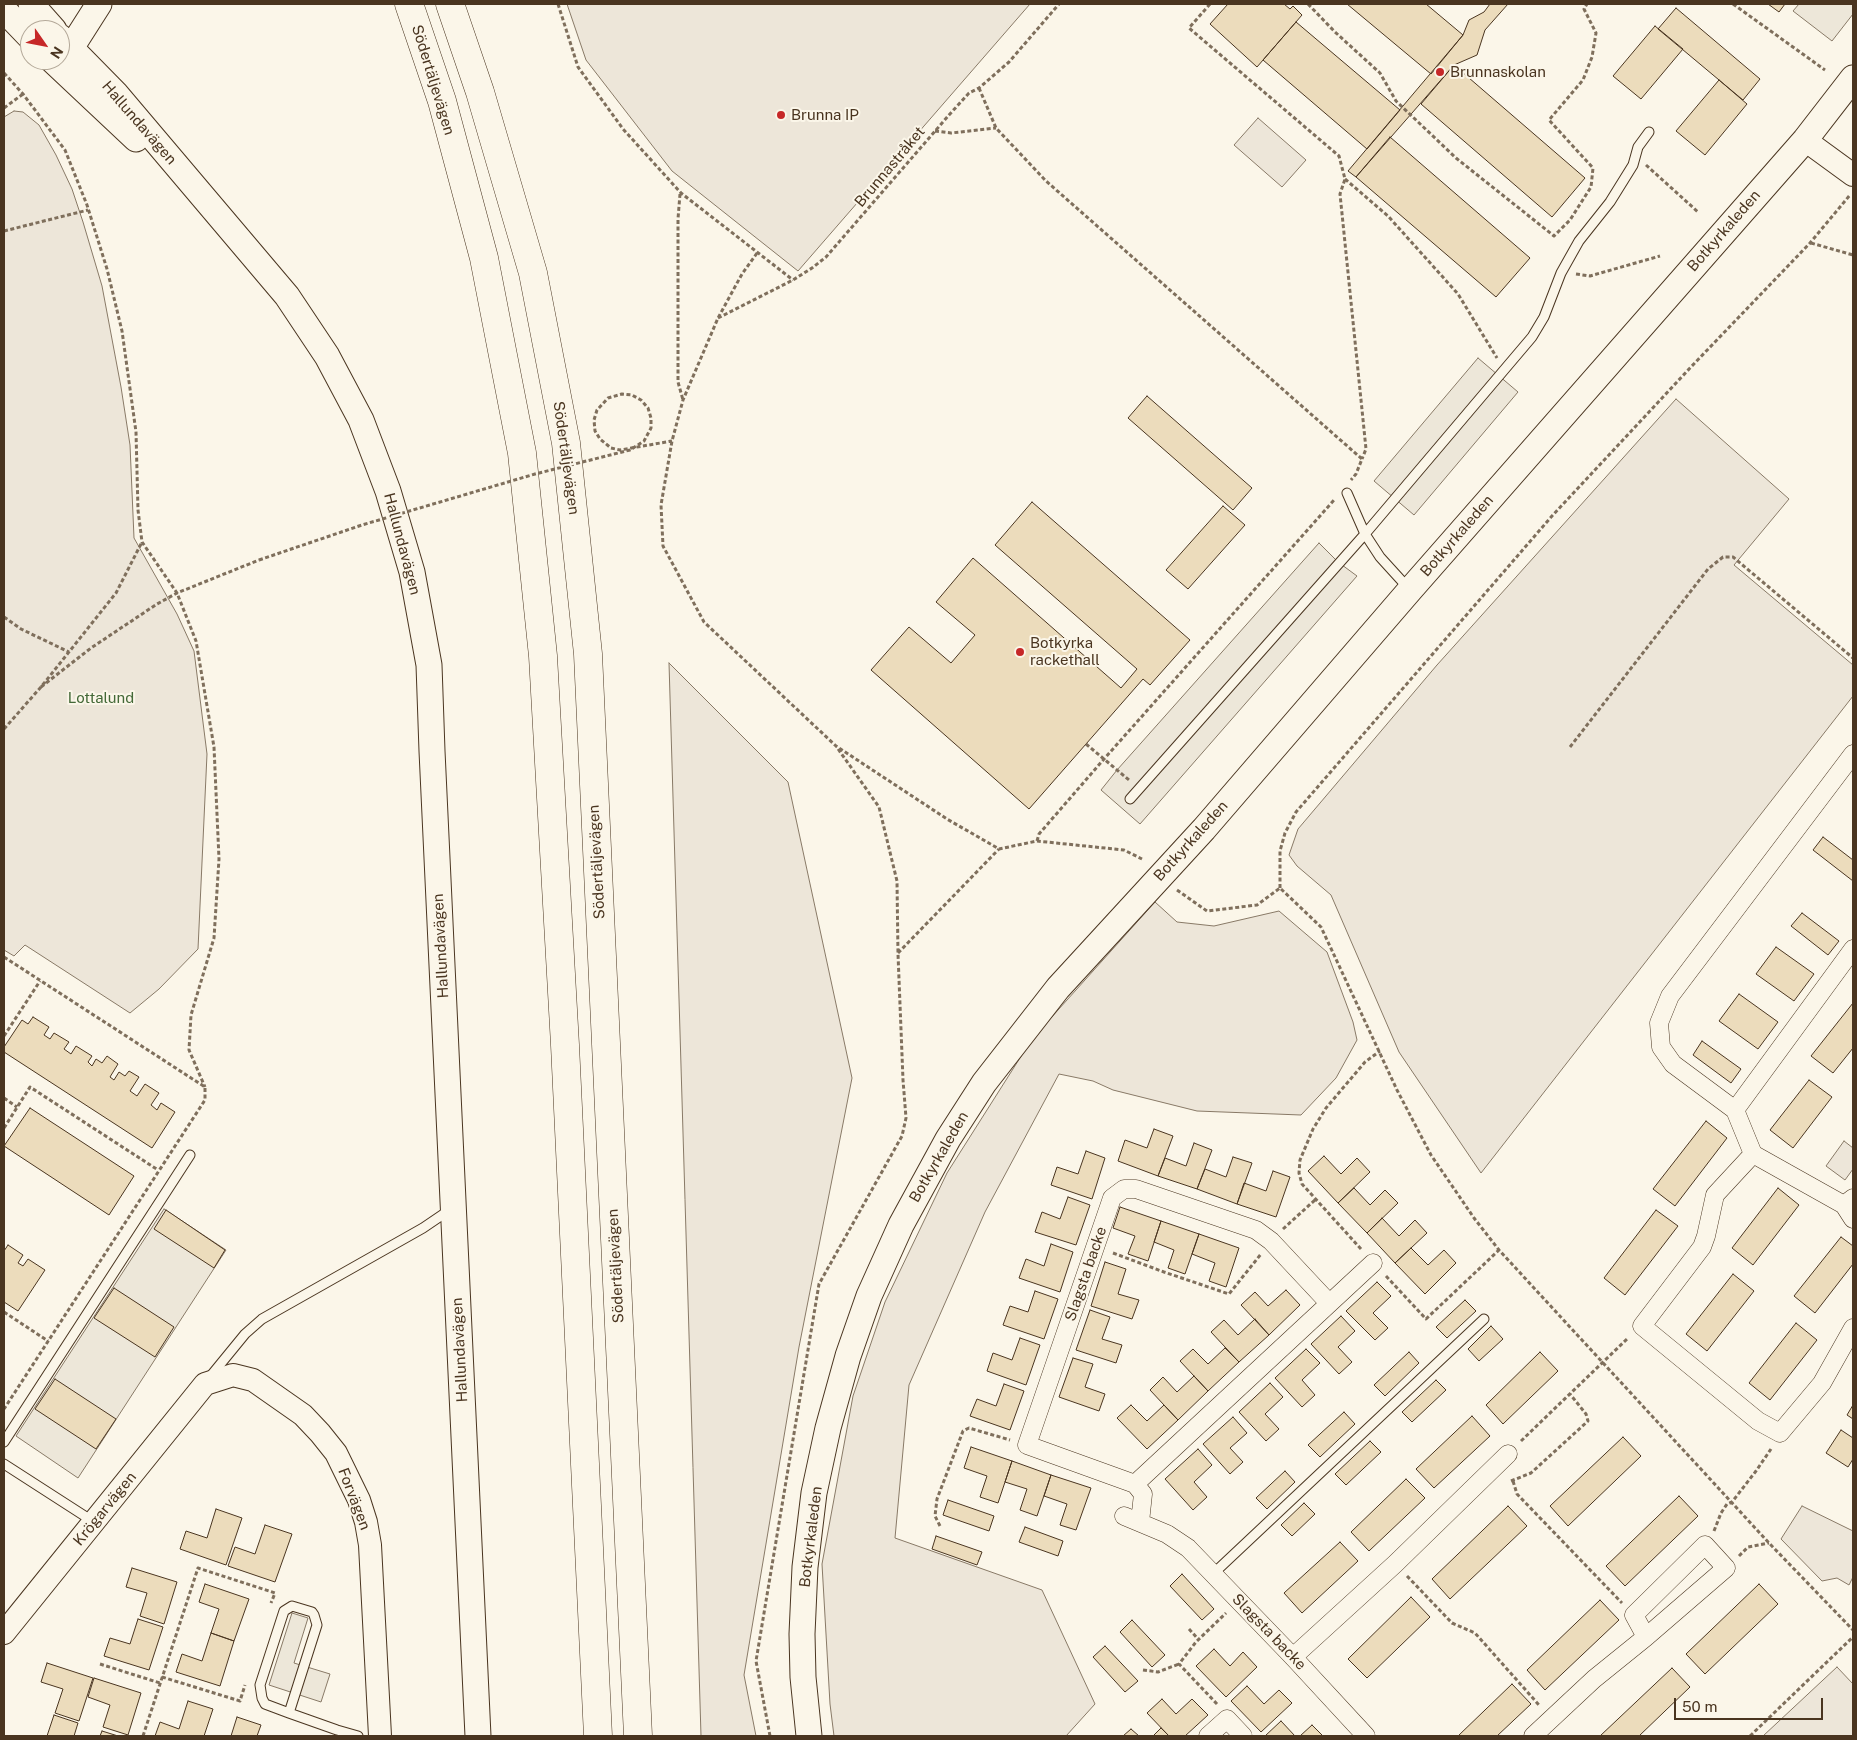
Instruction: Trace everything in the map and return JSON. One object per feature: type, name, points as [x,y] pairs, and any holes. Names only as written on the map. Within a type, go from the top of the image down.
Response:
[{"type":"highway","name":"Södertäljevägen","points":[[409,4],[442,101],[484,258],[522,453],[543,656],[565,1035],[598,1736]]},
{"type":"highway","name":"Södertäljevägen","points":[[450,4],[480,92],[533,273],[566,443],[588,654],[638,1736]]},
{"type":"main road","points":[[31,4],[45,20]]},
{"type":"main road","points":[[70,44],[99,4]]},
{"type":"main road","points":[[4,10],[20,27]]},
{"type":"main road","name":"Hallundavägen","points":[[70,61],[116,94],[287,296],[327,356],[361,420],[388,491],[412,572],[429,665],[478,1736]]},
{"type":"main road","name":"Botkyrkaleden","points":[[809,1736],[803,1677],[802,1634],[807,1542],[828,1428],[848,1356],[884,1260],[920,1188],[948,1139],[984,1083],[1058,988],[1204,829],[1410,590],[1805,140],[1853,78]]},
{"type":"street","points":[[1805,140],[1852,185]]},
{"type":"street","points":[[1850,1207],[1752,1154],[1735,1110],[1673,1064],[1662,1047],[1659,1022],[1670,996],[1853,754]]},
{"type":"street","points":[[1735,1110],[1853,949]]},
{"type":"street","points":[[1752,1154],[1715,1195],[1702,1247],[1642,1326],[1758,1420],[1780,1433],[1822,1383],[1853,1328]]},
{"type":"street","name":"Slagsta backe","points":[[1027,1445],[1112,1198],[1118,1192],[1130,1188],[1136,1189],[1256,1230],[1271,1241],[1330,1302]]},
{"type":"street","points":[[1027,1445],[1135,1484],[1373,1263]]},
{"type":"street","name":"Forvägen","points":[[205,1384],[233,1376],[253,1380],[303,1415],[336,1453],[344,1469],[366,1522],[370,1545],[380,1736]]},
{"type":"street","name":"Krögarvägen","points":[[4,1633],[205,1384]]},
{"type":"street","points":[[1293,1657],[1395,1564],[1508,1454]]},
{"type":"street","name":"Slagsta backe","points":[[1135,1484],[1143,1494],[1132,1519],[1167,1534],[1188,1548],[1214,1573],[1366,1736]]},
{"type":"street","points":[[1533,1736],[1594,1679],[1646,1637],[1726,1568],[1705,1544],[1634,1614],[1646,1637]]},
{"type":"street","points":[[1208,1736],[1227,1719],[1243,1736]]},
{"type":"lane","points":[[1130,799],[1338,562],[1365,534],[1532,337],[1544,317],[1564,268],[1579,241],[1610,202],[1634,165],[1638,147],[1649,132]]},
{"type":"lane","points":[[1346,490],[1365,534],[1380,556],[1410,590]]},
{"type":"lane","points":[[4,1442],[190,1155]]},
{"type":"lane","points":[[205,1384],[244,1334],[262,1320],[423,1228],[453,1208]]},
{"type":"lane","points":[[1214,1573],[1484,1319]]},
{"type":"lane","points":[[4,1464],[94,1522]]},
{"type":"lane","points":[[290,1713],[316,1625],[312,1612],[292,1606],[284,1611],[260,1685],[260,1692],[265,1704],[290,1713],[358,1736]]},
{"type":"path","points":[[558,4],[578,67],[623,129],[680,193],[793,280]]},
{"type":"path","name":"Brunnastråket","points":[[718,318],[793,280],[812,268],[841,242],[934,131],[969,93],[979,88],[1009,62],[1059,4]]},
{"type":"path","points":[[1037,841],[1039,834],[1104,759],[1346,490],[1356,474],[1366,450],[1340,194],[1345,179],[1339,156],[1189,28],[1210,4]]},
{"type":"path","points":[[1308,4],[1380,72],[1396,101],[1456,158],[1554,236],[1570,220],[1591,187],[1593,168],[1549,120],[1583,80],[1592,57],[1596,33],[1584,9],[1587,4]]},
{"type":"path","points":[[1733,4],[1825,70]]},
{"type":"path","points":[[4,73],[23,94],[65,150],[88,210],[107,269],[122,331],[136,432],[138,510],[142,542],[177,593],[196,641],[214,747],[219,859],[214,938],[191,1015],[189,1050],[205,1087],[205,1100],[4,1409]]},
{"type":"path","points":[[979,88],[996,128],[1046,181],[1362,459]]},
{"type":"path","points":[[4,108],[23,94]]},
{"type":"path","points":[[934,131],[951,133],[996,128]]},
{"type":"path","points":[[1636,156],[1698,212]]},
{"type":"path","points":[[1345,179],[1388,216],[1458,294],[1497,356],[1500,373]]},
{"type":"path","points":[[1852,185],[1810,243],[1552,516],[1296,812],[1285,833],[1280,852],[1280,888],[1321,927],[1397,1090],[1431,1155],[1474,1218],[1499,1250],[1769,1543],[1853,1630]]},
{"type":"path","points":[[680,193],[678,219],[678,382],[683,400]]},
{"type":"path","points":[[4,230],[88,210]]},
{"type":"path","points":[[1810,243],[1853,255]]},
{"type":"path","points":[[757,253],[742,274],[718,318],[683,400],[672,441],[661,505],[663,546],[704,622],[836,746],[947,819],[999,849]]},
{"type":"path","points":[[1564,268],[1576,275],[1590,276],[1660,256]]},
{"type":"path","points":[[40,686],[157,604],[177,593],[259,560],[362,524],[535,474],[630,450],[644,441],[651,428],[648,408],[641,400],[632,395],[622,394],[608,398],[597,410],[594,420],[595,430],[600,439],[611,448],[620,450],[672,441]]},
{"type":"path","points":[[4,729],[116,593],[142,542]]},
{"type":"path","points":[[1570,748],[1708,569],[1723,557],[1733,557],[1853,658]]},
{"type":"path","points":[[4,617],[21,629],[69,652]]},
{"type":"path","points":[[1086,744],[1139,788]]},
{"type":"path","points":[[770,1736],[756,1662],[819,1284],[902,1136],[906,1118],[898,954],[898,881],[879,807],[836,746]]},
{"type":"path","points":[[898,954],[999,849],[1037,841],[1124,850],[1142,859]]},
{"type":"path","points":[[1175,889],[1207,912],[1257,905],[1280,888]]},
{"type":"path","points":[[4,957],[205,1087]]},
{"type":"path","points":[[4,1036],[40,981]]},
{"type":"path","points":[[1380,1050],[1365,1062],[1345,1085],[1326,1108],[1313,1129],[1300,1160],[1299,1174],[1302,1184],[1426,1319],[1499,1250]]},
{"type":"path","points":[[4,1128],[30,1088],[158,1170]]},
{"type":"path","points":[[4,1098],[18,1107]]},
{"type":"path","points":[[1096,1247],[1229,1294],[1271,1241],[1316,1199]]},
{"type":"path","points":[[4,1312],[48,1341]]},
{"type":"path","points":[[1508,1454],[1642,1326]]},
{"type":"path","points":[[1490,1471],[1500,1478],[1513,1481],[1531,1473],[1588,1421],[1586,1414],[1570,1394]]},
{"type":"path","points":[[940,1526],[935,1516],[937,1499],[962,1431],[969,1428],[1027,1445]]},
{"type":"path","points":[[1705,1544],[1716,1529],[1727,1504],[1732,1502],[1756,1471],[1780,1433]]},
{"type":"path","points":[[1513,1481],[1517,1494],[1634,1614]]},
{"type":"path","points":[[1726,1568],[1748,1547],[1769,1543]]},
{"type":"path","points":[[1395,1564],[1452,1623],[1475,1633],[1552,1719]]},
{"type":"path","points":[[143,1736],[198,1568],[275,1593],[269,1611]]},
{"type":"path","points":[[1143,1670],[1158,1672],[1179,1664],[1198,1640],[1239,1600]]},
{"type":"path","points":[[1189,1629],[1198,1640]]},
{"type":"path","points":[[1750,1736],[1853,1637]]},
{"type":"path","points":[[100,1664],[160,1682]]},
{"type":"path","points":[[1179,1664],[1217,1704],[1227,1719]]},
{"type":"path","points":[[162,1677],[240,1701],[246,1683]]},
{"type":"green space","name":"Brunna IP","points":[[567,4],[1030,4],[798,271],[672,171],[586,60]]},
{"type":"green space","name":"Lottalund","points":[[14,111],[23,112],[39,125],[72,189],[83,222],[102,286],[121,387],[130,445],[134,538],[177,614],[194,651],[207,754],[198,949],[159,989],[130,1013],[25,945],[14,956],[4,950],[4,117]]},
{"type":"green space","points":[[1258,118],[1306,160],[1282,187],[1234,145]]},
{"type":"green space","points":[[1676,399],[1789,499],[1734,565],[1853,665],[1853,696],[1481,1173],[1399,1052],[1331,895],[1297,866],[1289,855],[1298,829],[1437,665]]},
{"type":"green space","points":[[669,663],[788,782],[852,1078],[799,1347],[744,1675],[756,1736],[701,1736]]},
{"type":"green space","points":[[1155,902],[1177,922],[1214,926],[1279,911],[1327,952],[1353,1022],[1357,1040],[1336,1078],[1301,1115],[1197,1111],[1113,1090],[1093,1081],[1059,1074],[985,1212],[909,1385],[895,1538],[1042,1590],[1095,1704],[1066,1736],[834,1736],[830,1704],[822,1564],[853,1396],[885,1302],[947,1173],[1032,1039]]},
{"type":"green space","points":[[1844,1141],[1853,1148],[1853,1169],[1845,1180],[1826,1166]]},
{"type":"green space","points":[[1802,1506],[1853,1531],[1853,1577],[1849,1585],[1837,1578],[1822,1581],[1781,1539]]},
{"type":"green space","points":[[1837,1667],[1853,1684],[1853,1736],[1763,1736]]},
{"type":"shaded area","points":[[1799,4],[1853,4],[1853,14],[1832,41],[1793,11]]},
{"type":"shaded area","points":[[1478,358],[1518,392],[1414,515],[1374,481]]},
{"type":"shaded area","points":[[1319,543],[1338,562],[1357,576],[1140,824],[1101,790]]},
{"type":"shaded area","points":[[164,1209],[226,1250],[78,1478],[16,1436]]},
{"type":"shaded area","points":[[292,1613],[308,1618],[294,1663],[330,1674],[321,1702],[269,1685]]},
{"type":"building","points":[[1228,4],[1284,4],[1290,9],[1293,6],[1302,15],[1257,67],[1210,24]]},
{"type":"building","points":[[1347,4],[1426,4],[1463,35],[1431,74]]},
{"type":"building","points":[[1490,4],[1508,4],[1485,30],[1477,55],[1454,65],[1356,177],[1348,171],[1463,35],[1469,20],[1484,12]]},
{"type":"building","points":[[1768,4],[1785,4],[1779,12]]},
{"type":"building","points":[[1676,8],[1760,79],[1743,100],[1658,29]]},
{"type":"building","points":[[1296,22],[1400,110],[1367,149],[1263,60]]},
{"type":"building","points":[[1655,26],[1683,49],[1641,99],[1613,76]]},
{"type":"building","points":[[1454,65],[1585,178],[1552,217],[1421,104]]},
{"type":"building","points":[[1719,80],[1747,104],[1705,155],[1676,131]]},
{"type":"building","points":[[1390,137],[1530,258],[1496,297],[1356,177]]},
{"type":"building","points":[[1147,396],[1252,488],[1233,510],[1128,418]]},
{"type":"building","name":"Botkyrka rackethall","points":[[1032,502],[1190,640],[1150,685],[1143,679],[1029,809],[871,670],[909,627],[951,663],[975,635],[936,602],[973,558],[1121,688],[1137,669],[995,545]]},
{"type":"building","points":[[1223,506],[1245,525],[1188,589],[1166,570]]},
{"type":"building","points":[[1823,837],[1853,860],[1853,881],[1813,850]]},
{"type":"building","points":[[1802,913],[1839,941],[1828,955],[1791,926]]},
{"type":"building","points":[[1776,947],[1814,974],[1794,1001],[1756,974]]},
{"type":"building","points":[[1739,994],[1778,1022],[1758,1049],[1719,1021]]},
{"type":"building","points":[[1853,1003],[1853,1048],[1833,1073],[1811,1056]]},
{"type":"building","points":[[33,1017],[49,1027],[44,1035],[50,1039],[54,1033],[69,1042],[64,1049],[71,1054],[76,1046],[92,1056],[88,1062],[92,1066],[96,1059],[102,1063],[107,1056],[118,1064],[110,1077],[114,1080],[119,1072],[125,1076],[129,1071],[139,1077],[130,1091],[137,1096],[145,1084],[159,1093],[151,1105],[157,1110],[161,1103],[175,1112],[152,1148],[4,1052],[4,1047],[22,1020],[28,1024]]},
{"type":"building","points":[[1702,1041],[1741,1069],[1731,1083],[1693,1055]]},
{"type":"building","points":[[1809,1080],[1832,1097],[1793,1148],[1770,1130]]},
{"type":"building","points":[[30,1108],[134,1176],[109,1215],[4,1146]]},
{"type":"building","points":[[1706,1121],[1727,1138],[1675,1206],[1653,1189]]},
{"type":"building","points":[[1154,1129],[1173,1136],[1158,1176],[1118,1161],[1125,1140],[1147,1148]]},
{"type":"building","points":[[1194,1143],[1212,1150],[1197,1189],[1158,1176],[1165,1158],[1186,1166]]},
{"type":"building","points":[[1086,1151],[1105,1158],[1092,1199],[1051,1185],[1057,1167],[1078,1174]]},
{"type":"building","points":[[1324,1156],[1341,1174],[1357,1158],[1370,1172],[1338,1203],[1308,1171]]},
{"type":"building","points":[[1233,1157],[1252,1163],[1237,1204],[1197,1189],[1205,1169],[1226,1177]]},
{"type":"building","points":[[1273,1171],[1290,1177],[1276,1217],[1237,1204],[1244,1183],[1266,1191]]},
{"type":"building","points":[[1354,1188],[1370,1205],[1385,1190],[1398,1203],[1367,1233],[1338,1203]]},
{"type":"building","points":[[1778,1188],[1799,1205],[1753,1265],[1732,1248]]},
{"type":"building","points":[[1068,1197],[1090,1205],[1076,1245],[1035,1232],[1042,1212],[1060,1219]]},
{"type":"building","points":[[1120,1207],[1161,1221],[1148,1261],[1128,1254],[1135,1236],[1113,1228]]},
{"type":"building","points":[[166,1210],[225,1250],[214,1268],[154,1229]]},
{"type":"building","points":[[1656,1210],[1678,1226],[1625,1295],[1604,1278]]},
{"type":"building","points":[[1382,1218],[1399,1236],[1415,1220],[1427,1233],[1395,1263],[1367,1233]]},
{"type":"building","points":[[1161,1221],[1199,1234],[1185,1274],[1168,1268],[1174,1250],[1154,1242]]},
{"type":"building","points":[[1199,1234],[1239,1248],[1226,1287],[1209,1281],[1215,1263],[1192,1254]]},
{"type":"building","points":[[1841,1237],[1853,1246],[1853,1264],[1815,1313],[1794,1296]]},
{"type":"building","points":[[1051,1244],[1073,1252],[1060,1292],[1019,1278],[1026,1259],[1044,1266]]},
{"type":"building","points":[[8,1245],[23,1255],[18,1263],[23,1266],[28,1259],[45,1270],[18,1311],[4,1302],[4,1251]]},
{"type":"building","points":[[1411,1248],[1428,1265],[1444,1250],[1456,1263],[1425,1294],[1395,1263]]},
{"type":"building","points":[[1105,1262],[1126,1269],[1118,1294],[1139,1300],[1132,1319],[1091,1306]]},
{"type":"building","points":[[1733,1274],[1754,1291],[1707,1351],[1686,1334]]},
{"type":"building","points":[[1377,1282],[1391,1296],[1373,1313],[1388,1328],[1375,1340],[1346,1311]]},
{"type":"building","points":[[114,1288],[174,1327],[155,1357],[94,1318]]},
{"type":"building","points":[[1286,1290],[1300,1305],[1269,1335],[1241,1305],[1255,1292],[1268,1306]]},
{"type":"building","points":[[1035,1291],[1058,1299],[1044,1339],[1003,1325],[1010,1306],[1028,1312]]},
{"type":"building","points":[[1465,1300],[1476,1311],[1447,1338],[1436,1327]]},
{"type":"building","points":[[1090,1310],[1110,1317],[1102,1339],[1122,1345],[1116,1363],[1076,1350]]},
{"type":"building","points":[[1341,1316],[1355,1331],[1338,1347],[1352,1362],[1339,1374],[1311,1344]]},
{"type":"building","points":[[1255,1319],[1269,1335],[1239,1362],[1211,1332],[1224,1320],[1238,1335]]},
{"type":"building","points":[[1796,1323],[1817,1340],[1770,1400],[1749,1383]]},
{"type":"building","points":[[1491,1326],[1503,1339],[1479,1361],[1468,1349]]},
{"type":"building","points":[[1020,1338],[1040,1345],[1026,1385],[987,1371],[993,1353],[1012,1360]]},
{"type":"building","points":[[1225,1348],[1239,1362],[1208,1391],[1180,1361],[1193,1349],[1208,1364]]},
{"type":"building","points":[[1306,1349],[1320,1363],[1302,1380],[1315,1395],[1302,1407],[1275,1378]]},
{"type":"building","points":[[1409,1352],[1419,1363],[1385,1396],[1374,1385]]},
{"type":"building","points":[[1540,1352],[1558,1371],[1503,1424],[1486,1405]]},
{"type":"building","points":[[1073,1358],[1093,1364],[1085,1387],[1105,1394],[1099,1411],[1059,1397]]},
{"type":"building","points":[[1194,1376],[1208,1391],[1178,1420],[1150,1390],[1163,1377],[1177,1392]]},
{"type":"building","points":[[55,1379],[116,1419],[96,1449],[35,1409]]},
{"type":"building","points":[[1436,1380],[1446,1390],[1412,1422],[1402,1412]]},
{"type":"building","points":[[1270,1383],[1283,1397],[1265,1414],[1279,1429],[1266,1441],[1239,1412]]},
{"type":"building","points":[[1004,1384],[1024,1391],[1010,1430],[970,1416],[977,1399],[996,1406]]},
{"type":"building","points":[[1131,1405],[1147,1421],[1164,1405],[1178,1420],[1147,1449],[1117,1418]]},
{"type":"building","points":[[1853,1405],[1853,1419],[1847,1415]]},
{"type":"building","points":[[1344,1412],[1355,1424],[1320,1457],[1308,1445]]},
{"type":"building","points":[[1472,1416],[1490,1436],[1434,1488],[1416,1469]]},
{"type":"building","points":[[1233,1417],[1247,1433],[1230,1448],[1243,1462],[1230,1474],[1203,1444]]},
{"type":"building","points":[[1841,1430],[1853,1438],[1853,1459],[1848,1467],[1826,1453]]},
{"type":"building","points":[[1623,1437],[1641,1456],[1568,1526],[1550,1506]]},
{"type":"building","points":[[1370,1441],[1381,1452],[1346,1485],[1335,1474]]},
{"type":"building","points":[[971,1447],[1012,1461],[998,1503],[980,1497],[987,1476],[964,1468]]},
{"type":"building","points":[[1198,1449],[1212,1465],[1194,1482],[1207,1497],[1193,1510],[1165,1479]]},
{"type":"building","points":[[1012,1461],[1051,1475],[1037,1516],[1020,1510],[1027,1489],[1005,1482]]},
{"type":"building","points":[[1285,1471],[1295,1482],[1267,1509],[1256,1498]]},
{"type":"building","points":[[1051,1475],[1091,1488],[1076,1530],[1060,1525],[1067,1504],[1044,1496]]},
{"type":"building","points":[[1406,1479],[1425,1498],[1369,1551],[1351,1532]]},
{"type":"building","points":[[1679,1496],[1698,1516],[1625,1586],[1606,1566]]},
{"type":"building","points":[[948,1500],[994,1516],[989,1531],[943,1515]]},
{"type":"building","points":[[1304,1503],[1315,1514],[1292,1536],[1281,1525]]},
{"type":"building","points":[[1508,1506],[1527,1526],[1450,1599],[1432,1579]]},
{"type":"building","points":[[216,1509],[242,1518],[226,1565],[180,1549],[186,1531],[207,1538]]},
{"type":"building","points":[[265,1525],[292,1534],[275,1582],[228,1566],[235,1547],[255,1554]]},
{"type":"building","points":[[1025,1527],[1063,1541],[1058,1556],[1019,1542]]},
{"type":"building","points":[[936,1536],[982,1552],[977,1565],[932,1549]]},
{"type":"building","points":[[1340,1542],[1358,1561],[1302,1613],[1284,1593]]},
{"type":"building","points":[[132,1568],[177,1582],[164,1624],[140,1616],[147,1593],[126,1587]]},
{"type":"building","points":[[1182,1574],[1214,1609],[1202,1620],[1170,1586]]},
{"type":"building","points":[[205,1584],[249,1599],[234,1641],[211,1633],[219,1609],[199,1602]]},
{"type":"building","points":[[1759,1584],[1778,1604],[1705,1674],[1686,1654]]},
{"type":"building","points":[[1411,1597],[1430,1617],[1367,1678],[1348,1659]]},
{"type":"building","points":[[1600,1600],[1619,1620],[1545,1690],[1527,1670]]},
{"type":"building","points":[[138,1619],[163,1627],[149,1670],[104,1656],[110,1638],[130,1644]]},
{"type":"building","points":[[1132,1620],[1165,1655],[1152,1667],[1120,1632]]},
{"type":"building","points":[[211,1633],[234,1641],[220,1686],[176,1672],[182,1654],[202,1661]]},
{"type":"building","points":[[1105,1646],[1138,1681],[1125,1692],[1093,1657]]},
{"type":"building","points":[[1214,1649],[1230,1666],[1243,1652],[1257,1667],[1226,1697],[1196,1666]]},
{"type":"building","points":[[47,1663],[93,1678],[79,1721],[55,1713],[63,1689],[41,1682]]},
{"type":"building","points":[[1672,1668],[1690,1687],[1639,1736],[1600,1736]]},
{"type":"building","points":[[94,1678],[141,1693],[128,1735],[103,1727],[110,1705],[88,1697]]},
{"type":"building","points":[[1512,1684],[1531,1704],[1497,1736],[1458,1736]]},
{"type":"building","points":[[1247,1686],[1264,1704],[1279,1690],[1292,1703],[1261,1732],[1231,1701]]},
{"type":"building","points":[[1162,1699],[1176,1714],[1192,1699],[1208,1715],[1185,1736],[1169,1736],[1147,1713]]},
{"type":"building","points":[[188,1701],[213,1709],[204,1736],[155,1736],[160,1722],[179,1729]]},
{"type":"building","points":[[54,1715],[78,1723],[74,1736],[47,1736]]},
{"type":"building","points":[[237,1717],[261,1725],[257,1736],[231,1736]]},
{"type":"building","points":[[1281,1721],[1295,1736],[1265,1736]]},
{"type":"building","points":[[1312,1725],[1323,1736],[1300,1736]]},
{"type":"building","points":[[1161,1728],[1169,1736],[1153,1736]]},
{"type":"building","points":[[1131,1729],[1139,1736],[1123,1736]]},
{"type":"building","points":[[102,1731],[118,1736],[100,1736]]},
{"type":"place","name":"Brunnaskolan","points":[[1440,72]]},
{"type":"place","name":"Brunna IP","points":[[781,115]]},
{"type":"place","name":"Botkyrka rackethall","points":[[1020,652]]}]
